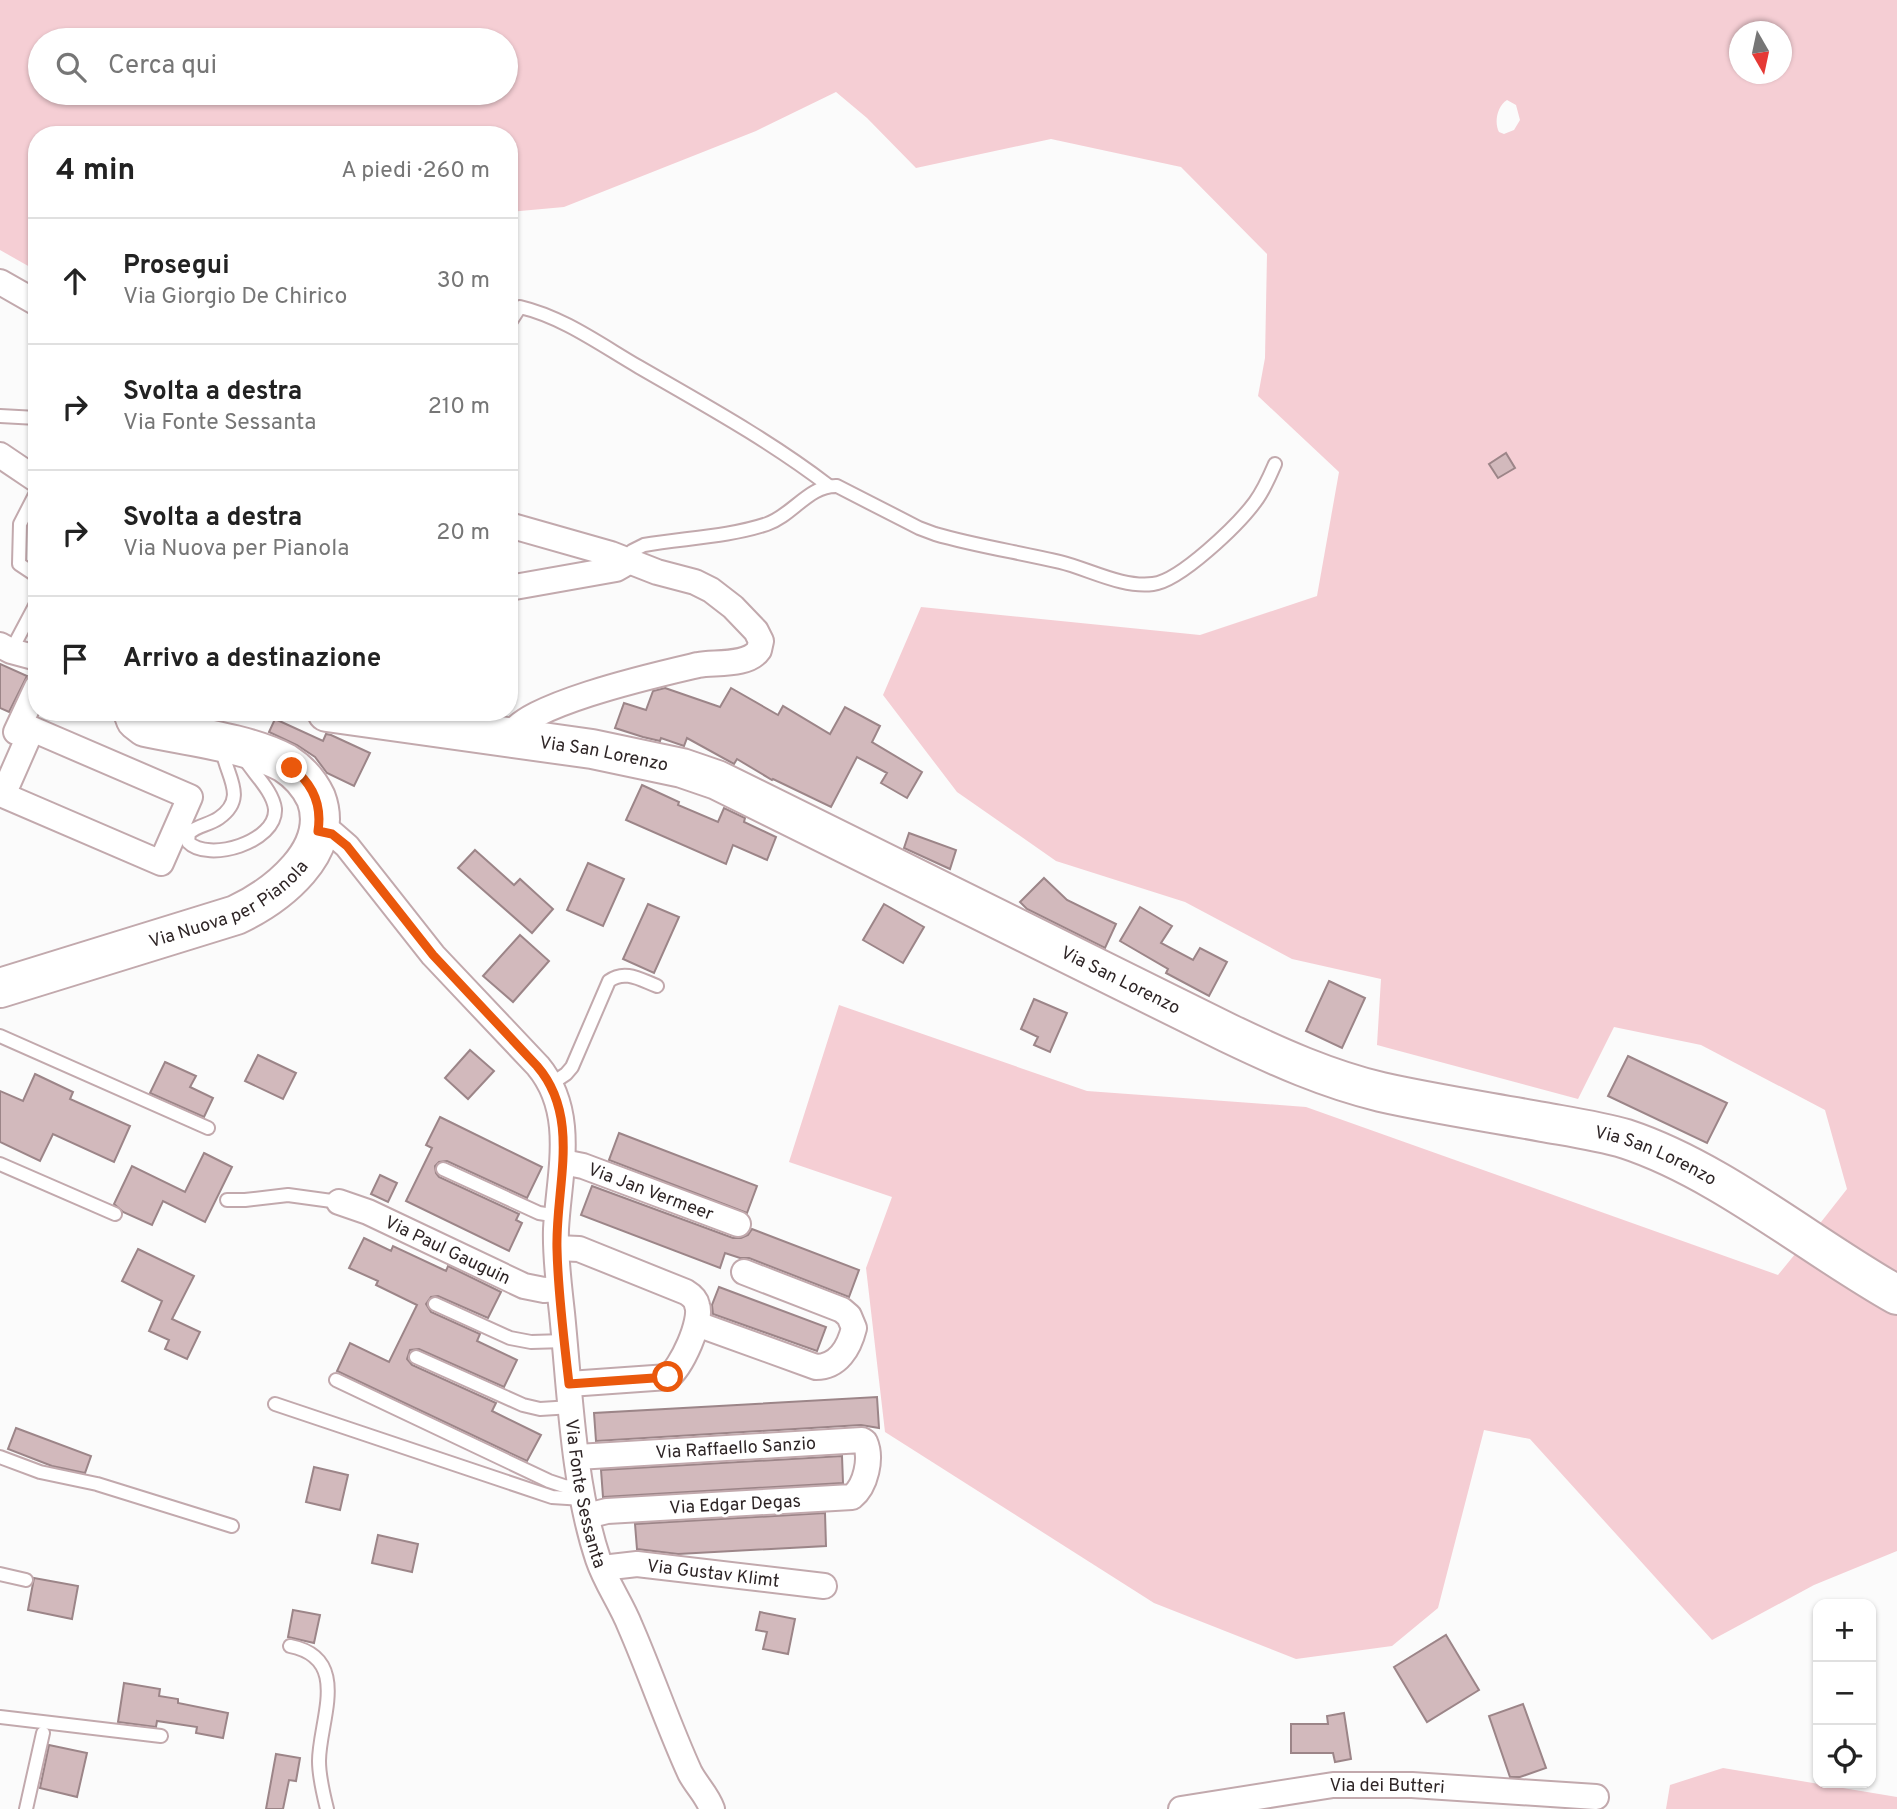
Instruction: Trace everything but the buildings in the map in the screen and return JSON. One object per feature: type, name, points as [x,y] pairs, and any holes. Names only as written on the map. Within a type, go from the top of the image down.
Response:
[{"type":"main road","points":[[137,721],[145,727],[231,746],[282,762],[301,775],[317,802],[318,831]]},
{"type":"main road","name":"Via San Lorenzo","points":[[393,721],[640,758],[718,780],[1228,1033],[1306,1068],[1344,1082],[1422,1100],[1584,1129],[1626,1139],[1655,1151],[1722,1185],[1897,1295]]},
{"type":"main road","name":"Via Nuova per Pianola","points":[[0,988],[203,927],[252,908],[279,889],[300,866],[312,850],[318,831]]},
{"type":"street","points":[[0,282],[28,298]]},
{"type":"street","points":[[0,455],[28,474]]},
{"type":"street","points":[[510,737],[512,731],[524,721],[574,699],[700,665],[743,660],[760,650],[761,641],[756,631],[723,597],[695,582],[518,528]]},
{"type":"street","points":[[518,586],[616,569],[626,560]]},
{"type":"street","points":[[5,648],[28,655]]},
{"type":"street","points":[[16,732],[28,706]]},
{"type":"street","points":[[32,729],[190,797],[183,830],[161,863],[2,794],[32,729]]},
{"type":"street","name":"Via Fonte Sessanta","points":[[318,831],[332,834],[347,846],[433,955],[551,1084],[563,1131],[557,1248],[559,1289],[584,1501],[602,1568],[629,1622],[690,1772],[712,1809]]},
{"type":"street","name":"Via Jan Vermeer","points":[[563,1162],[583,1166],[738,1224]]},
{"type":"street","name":"Via Paul Gauguin","points":[[339,1202],[368,1212],[524,1286],[538,1290],[559,1289]]},
{"type":"street","points":[[557,1248],[579,1249],[686,1292],[697,1303],[697,1324],[675,1371],[668,1377],[571,1395]]},
{"type":"street","points":[[697,1324],[816,1367],[835,1363],[852,1335],[853,1321],[849,1316],[842,1310],[744,1272]]},
{"type":"street","name":"Via Raffaello Sanzio","points":[[578,1457],[862,1440],[868,1446],[867,1470]]},
{"type":"street","name":"Via Edgar Degas","points":[[584,1501],[607,1511],[852,1497],[859,1490],[867,1470]]},
{"type":"street","name":"Via Gustav Klimt","points":[[602,1568],[636,1564],[824,1586]]},
{"type":"street","name":"Via dei Butteri","points":[[1181,1809],[1333,1785],[1412,1785],[1596,1797]]},
{"type":"lane","points":[[518,310],[520,307],[537,311],[575,330],[791,457],[828,486],[847,489],[897,517],[935,534],[1073,566],[1124,582],[1150,585],[1169,579],[1213,546],[1242,518],[1267,483],[1275,464]]},
{"type":"lane","points":[[0,416],[28,418]]},
{"type":"lane","points":[[626,560],[632,551],[644,545],[748,529],[768,523],[790,511],[812,493],[828,486]]},
{"type":"lane","points":[[28,508],[20,524],[19,564],[28,570]]},
{"type":"lane","points":[[5,648],[28,615]]},
{"type":"lane","points":[[231,746],[245,760],[274,804],[274,816],[263,834],[251,841],[220,849],[193,847],[183,830],[215,821],[232,806],[233,786],[223,760],[231,746]]},
{"type":"lane","points":[[551,1084],[572,1067],[609,981],[620,975],[627,975],[657,986]]},
{"type":"lane","points":[[0,1037],[208,1128]]},
{"type":"lane","points":[[0,1164],[115,1214]]},
{"type":"lane","points":[[443,1169],[539,1213],[558,1216]]},
{"type":"lane","points":[[226,1200],[288,1195],[339,1202]]},
{"type":"lane","points":[[435,1304],[510,1338],[531,1342],[565,1340]]},
{"type":"lane","points":[[416,1357],[523,1405],[541,1409],[571,1395]]},
{"type":"lane","points":[[336,1380],[564,1486],[584,1501]]},
{"type":"lane","points":[[275,1404],[552,1497],[584,1501]]},
{"type":"lane","points":[[0,1457],[40,1472],[97,1484],[232,1526]]},
{"type":"lane","points":[[0,1574],[26,1580]]},
{"type":"lane","points":[[290,1646],[308,1650],[327,1677],[329,1698],[318,1759],[327,1809]]},
{"type":"lane","points":[[0,1717],[161,1735]]},
{"type":"lane","points":[[26,1809],[43,1732]]},
{"type":"shaded area","points":[[0,0],[1897,0],[1897,1282],[1814,1231],[1847,1189],[1825,1110],[1701,1045],[1614,1027],[1578,1099],[1377,1045],[1381,979],[1292,959],[1185,902],[1056,861],[957,792],[883,695],[921,607],[1200,635],[1317,596],[1339,472],[1258,396],[1265,358],[1267,254],[1181,167],[1051,139],[916,168],[867,118],[836,92],[756,131],[564,207],[518,211],[518,126],[28,126],[28,266],[0,250]],"holes":[[[1507,100],[1516,105],[1520,120],[1514,130],[1504,134],[1499,132],[1499,110]]]},
{"type":"shaded area","points":[[839,1005],[1087,1091],[1306,1107],[1778,1275],[1800,1248],[1897,1307],[1897,1551],[1814,1585],[1712,1640],[1530,1439],[1484,1430],[1438,1608],[1392,1646],[1296,1659],[1154,1603],[885,1432],[866,1268],[892,1197],[789,1162]]},
{"type":"shaded area","points":[[1723,1768],[1813,1783],[1813,1788],[1843,1788],[1897,1797],[1897,1809],[1666,1809],[1670,1785]]},
{"type":"route","points":[[292,768],[313,791],[319,810],[318,831],[340,838],[433,955],[551,1084],[563,1131],[564,1154],[556,1230],[557,1275],[569,1384],[668,1377]]}]
